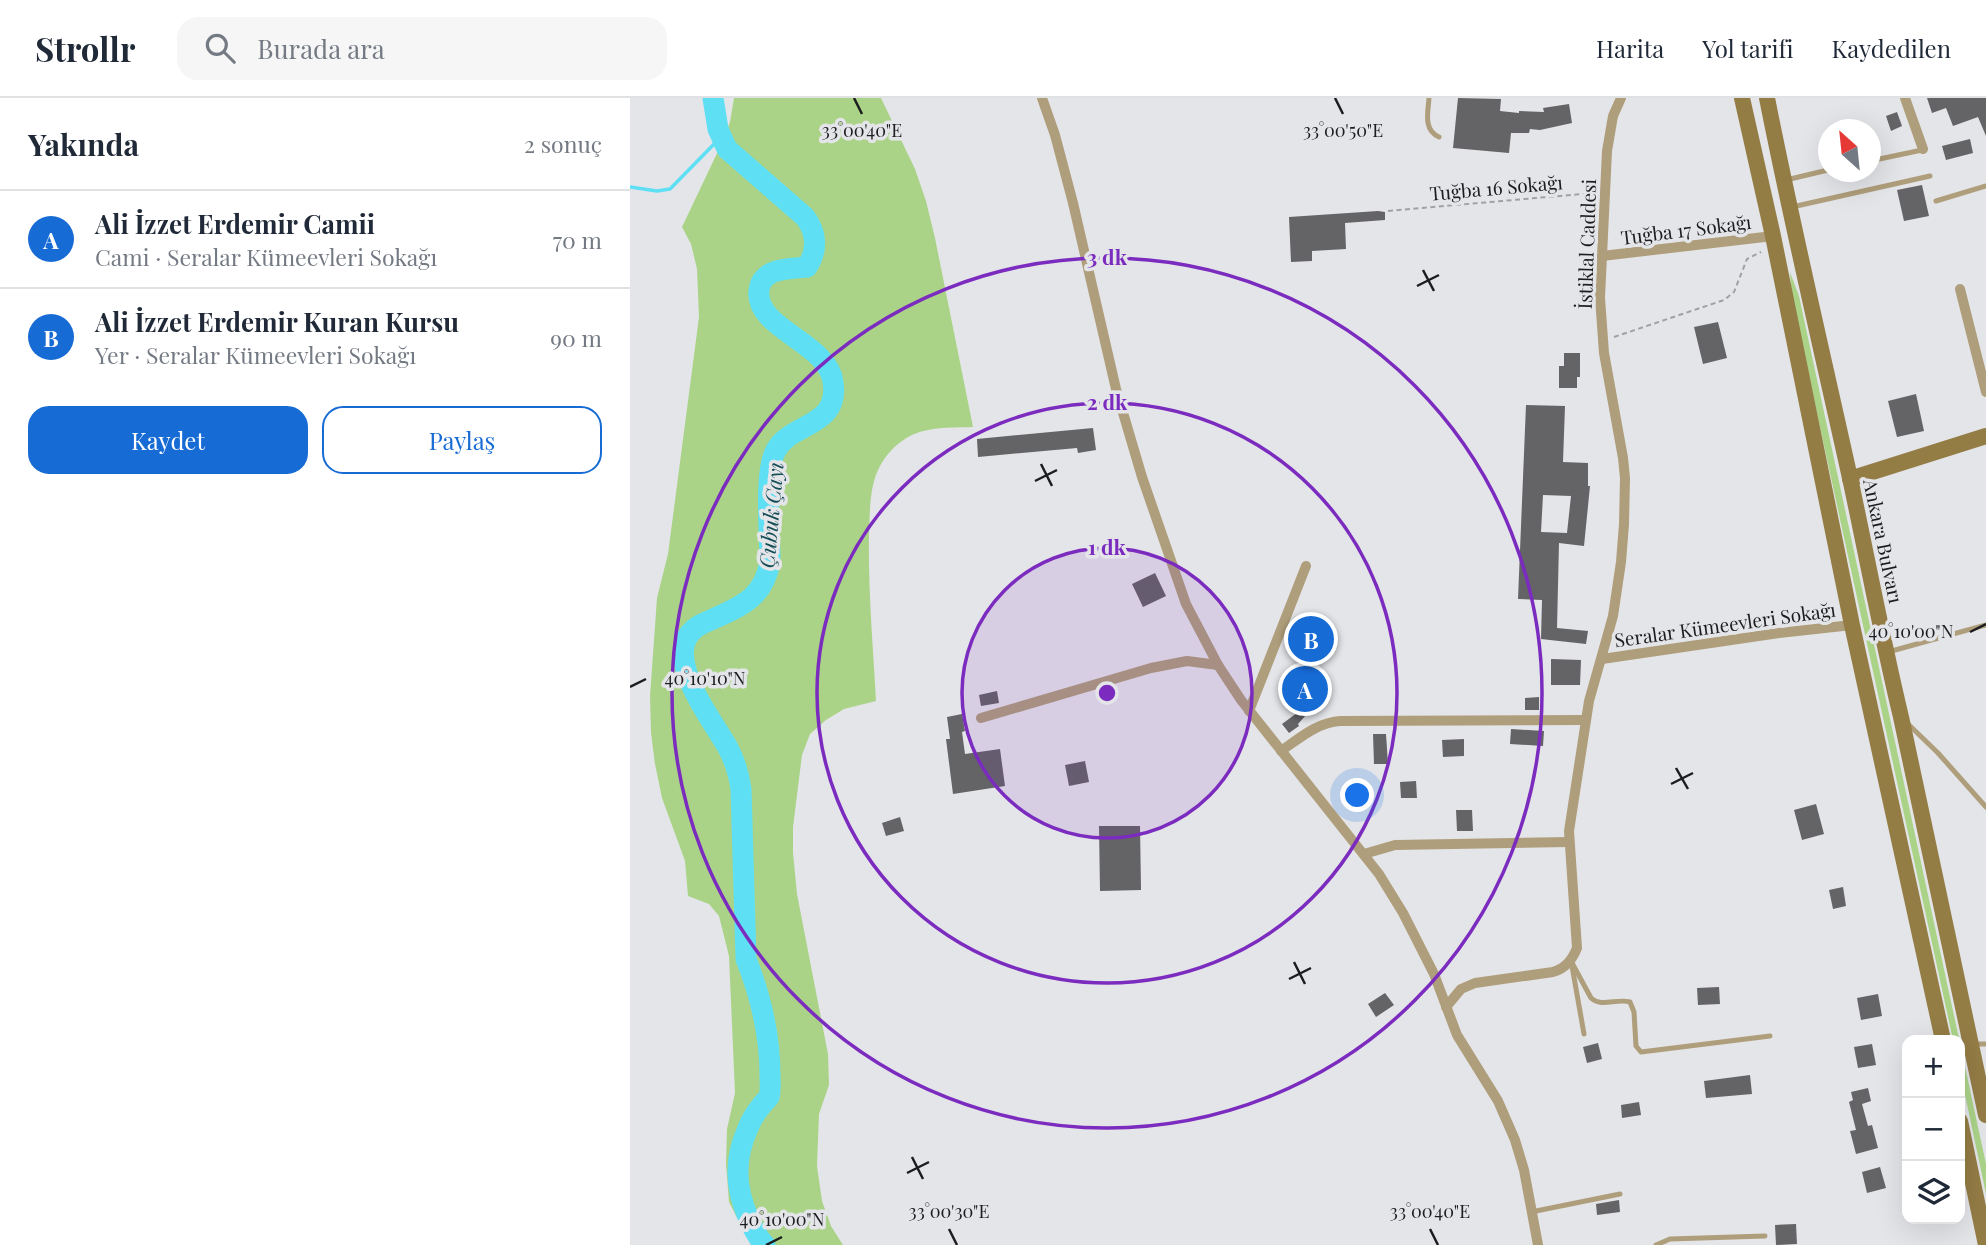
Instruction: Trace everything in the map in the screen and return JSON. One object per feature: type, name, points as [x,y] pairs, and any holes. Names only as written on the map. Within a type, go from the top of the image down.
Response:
[{"type":"main road","points":[[1741,98],[1773,236],[1941,1035]]},
{"type":"main road","name":"Ankara Bulvarı","points":[[1767,98],[1886,653],[1978,1044],[1986,1115]]},
{"type":"main road","points":[[1850,479],[1986,436]]},
{"type":"main road","points":[[1965,1145],[1986,1245]]},
{"type":"street","points":[[1042,98],[1055,135],[1116,389],[1142,477],[1186,604],[1217,665],[1249,711],[1364,854],[1403,913],[1434,974],[1457,1035],[1509,1123],[1521,1156],[1538,1245]]},
{"type":"street","name":"İstiklal Caddesi","points":[[1612,393],[1603,340],[1600,298],[1609,132],[1621,98]]},
{"type":"street","points":[[1905,98],[1923,149]]},
{"type":"street","name":"Tuğba 17 Sokağı","points":[[1602,256],[1773,236]]},
{"type":"street","points":[[1959,289],[1986,392]]},
{"type":"street","name":"Seralar Kümeevleri Sokağı","points":[[1571,960],[1577,948],[1569,842],[1572,810],[1592,686],[1614,616],[1625,498],[1623,458],[1612,393]]},
{"type":"street","points":[[1249,711],[1306,566]]},
{"type":"street","name":"Seralar Kümeevleri Sokağı","points":[[1602,659],[1853,625]]},
{"type":"street","points":[[981,718],[1151,668],[1187,662],[1217,665]]},
{"type":"street","points":[[1281,751],[1313,729],[1331,722],[1586,720]]},
{"type":"street","points":[[1364,854],[1395,845],[1569,842]]},
{"type":"street","points":[[1446,1007],[1461,989],[1467,986],[1553,972],[1560,970],[1571,960]]},
{"type":"lane","points":[[1429,98],[1428,127],[1439,137]]},
{"type":"lane","points":[[1881,159],[1923,149]]},
{"type":"lane","points":[[1783,180],[1818,172]]},
{"type":"lane","points":[[1789,208],[1930,176]]},
{"type":"lane","points":[[1936,201],[1986,186]]},
{"type":"lane","points":[[1886,653],[1986,625]]},
{"type":"lane","points":[[1901,717],[1938,753],[1986,807]]},
{"type":"lane","points":[[1571,960],[1584,1034]]},
{"type":"lane","points":[[1571,960],[1595,1002],[1629,1002],[1634,1012],[1636,1046],[1641,1052],[1770,1036]]},
{"type":"lane","points":[[1531,1212],[1619,1194]]},
{"type":"lane","points":[[1656,1245],[1670,1239],[1765,1236]]},
{"type":"path","name":"Tuğba 16 Sokağı","points":[[1388,211],[1605,191]]},
{"type":"path","points":[[1603,340],[1724,300],[1734,292],[1747,259],[1761,251]]},
{"type":"green space","points":[[708,98],[720,98],[726,132],[734,98],[881,98],[915,169],[926,201],[973,427],[938,428],[912,435],[894,447],[880,466],[872,491],[869,535],[876,701],[844,709],[826,720],[810,734],[802,755],[793,827],[793,853],[797,894],[828,1054],[829,1085],[819,1114],[817,1166],[822,1201],[831,1226],[843,1245],[751,1245],[729,1202],[727,1129],[735,1093],[729,956],[719,916],[709,904],[688,896],[685,861],[662,798],[651,733],[650,696],[657,598],[668,554],[699,317],[697,269],[691,244],[682,227],[720,147]]},
{"type":"green space","points":[[1790,272],[1799,296],[1958,1035],[1952,1035],[1792,298]]},
{"type":"green space","points":[[1965,1066],[1986,1164],[1986,1194],[1965,1095]]},
{"type":"building","points":[[1458,98],[1501,99],[1500,111],[1519,113],[1544,112],[1543,108],[1569,104],[1572,123],[1540,130],[1530,129],[1529,133],[1511,133],[1509,153],[1453,148]]},
{"type":"building","points":[[1927,98],[1986,98],[1986,136],[1978,117],[1953,126],[1946,108],[1932,113]]},
{"type":"building","points":[[1897,112],[1902,126],[1891,131],[1886,116]]},
{"type":"building","points":[[1970,139],[1973,153],[1946,160],[1942,146]]},
{"type":"building","points":[[1922,185],[1929,216],[1904,221],[1897,190]]},
{"type":"building","points":[[1385,212],[1385,220],[1345,223],[1346,249],[1312,251],[1312,261],[1291,262],[1289,217]]},
{"type":"building","points":[[1718,322],[1727,358],[1703,364],[1694,327]]},
{"type":"building","points":[[1564,353],[1580,353],[1577,388],[1559,388],[1559,366],[1564,366]]},
{"type":"building","points":[[1916,394],[1924,431],[1897,437],[1888,401]]},
{"type":"building","points":[[1526,405],[1565,406],[1563,462],[1588,463],[1590,486],[1584,546],[1559,543],[1557,628],[1588,631],[1586,644],[1541,639],[1542,600],[1518,599]],"holes":[[[1543,495],[1571,496],[1567,533],[1541,532]]]},
{"type":"building","points":[[1093,428],[1096,450],[1078,453],[1077,448],[978,457],[977,439]]},
{"type":"building","points":[[1155,573],[1166,596],[1143,607],[1132,584]]},
{"type":"building","points":[[1307,625],[1324,633],[1315,653],[1298,645]]},
{"type":"building","points":[[1551,659],[1581,660],[1580,685],[1551,685]]},
{"type":"building","points":[[1304,663],[1331,687],[1299,726],[1289,733],[1282,724],[1301,710],[1279,691]]},
{"type":"building","points":[[997,691],[999,703],[981,706],[979,695]]},
{"type":"building","points":[[1539,697],[1539,710],[1525,710],[1525,698]]},
{"type":"building","points":[[962,714],[965,754],[1000,749],[1005,786],[953,794],[946,739],[950,739],[947,717]]},
{"type":"building","points":[[1511,729],[1544,731],[1543,746],[1510,744]]},
{"type":"building","points":[[1373,734],[1386,734],[1388,764],[1374,764]]},
{"type":"building","points":[[1464,739],[1464,756],[1443,757],[1442,740]]},
{"type":"building","points":[[1085,761],[1089,782],[1069,786],[1065,765]]},
{"type":"building","points":[[1416,781],[1417,798],[1401,798],[1400,782]]},
{"type":"building","points":[[1816,804],[1824,834],[1802,840],[1794,810]]},
{"type":"building","points":[[1456,810],[1472,810],[1473,831],[1457,831]]},
{"type":"building","points":[[900,817],[904,831],[886,836],[882,823]]},
{"type":"building","points":[[1099,826],[1140,826],[1141,890],[1100,891]]},
{"type":"building","points":[[1843,887],[1846,906],[1833,909],[1829,890]]},
{"type":"building","points":[[1719,987],[1720,1004],[1698,1005],[1697,988]]},
{"type":"building","points":[[1385,993],[1394,1005],[1376,1017],[1368,1004]]},
{"type":"building","points":[[1878,994],[1882,1016],[1861,1020],[1857,998]]},
{"type":"building","points":[[1598,1043],[1602,1059],[1587,1063],[1583,1047]]},
{"type":"building","points":[[1872,1044],[1876,1065],[1858,1068],[1854,1047]]},
{"type":"building","points":[[1750,1075],[1752,1094],[1706,1098],[1704,1081]]},
{"type":"building","points":[[1868,1088],[1871,1101],[1862,1104],[1868,1126],[1872,1125],[1878,1148],[1856,1154],[1850,1131],[1856,1130],[1849,1102],[1853,1100],[1851,1092]]},
{"type":"building","points":[[1639,1102],[1641,1115],[1622,1118],[1621,1105]]},
{"type":"building","points":[[1880,1167],[1886,1188],[1867,1193],[1862,1172]]},
{"type":"building","points":[[1619,1200],[1620,1212],[1597,1215],[1596,1204]]},
{"type":"building","points":[[1796,1224],[1797,1244],[1776,1245],[1775,1225]]},
{"type":"waterway","name":"Çubuk Çayı","points":[[713,98],[718,129],[727,149],[805,217],[812,229],[815,242],[807,267],[771,273],[761,282],[759,290],[761,304],[768,315],[819,356],[828,368],[833,382],[833,397],[829,408],[822,416],[783,441],[772,459],[769,487],[770,561],[762,585],[747,601],[704,623],[689,634],[684,648],[685,665],[691,684],[730,753],[741,789],[746,959],[764,1016],[770,1060],[770,1086],[769,1097],[754,1116],[743,1139],[738,1173],[748,1217],[765,1245]]},
{"type":"waterway","points":[[630,187],[657,191],[670,189],[721,137]]},
{"type":"place","name":"Ali İzzet Erdemir Kuran Kursu","points":[[1311,639]]},
{"type":"place","name":"Ali İzzet Erdemir Camii","points":[[1305,689]]}]
